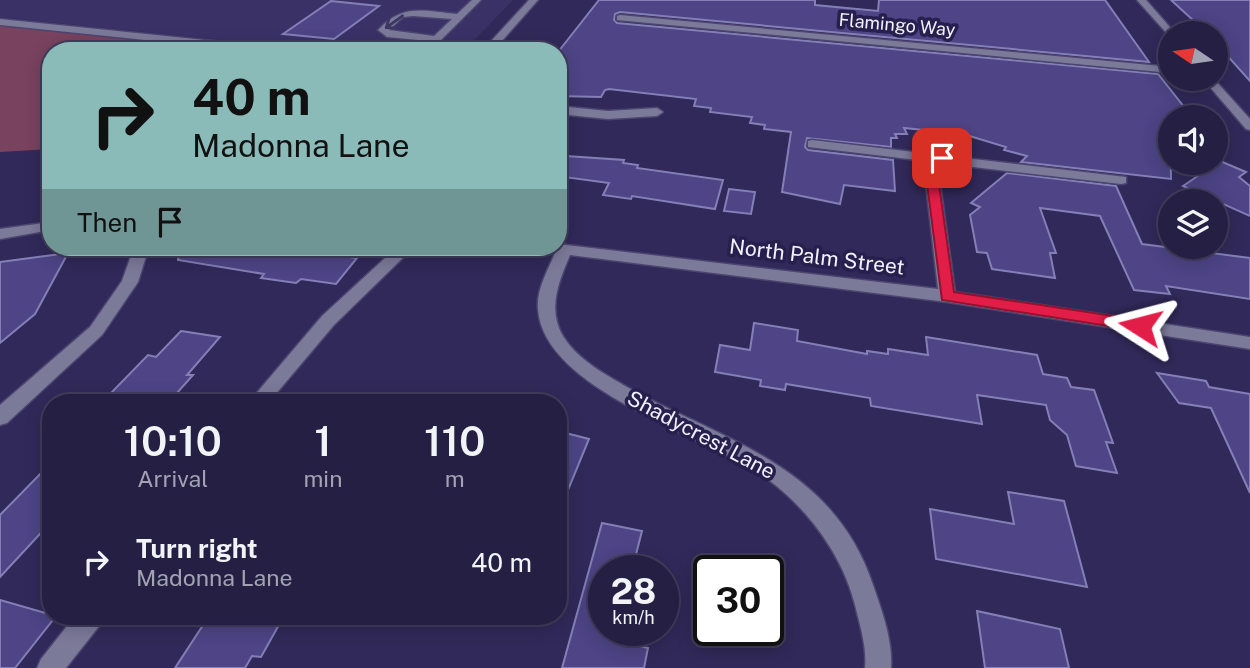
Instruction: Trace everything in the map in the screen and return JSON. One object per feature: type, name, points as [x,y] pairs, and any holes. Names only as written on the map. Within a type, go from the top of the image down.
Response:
[{"type":"street","points":[[433,42],[477,0]]},
{"type":"street","points":[[495,42],[534,0]]},
{"type":"street","points":[[1141,0],[1159,21]]},
{"type":"street","points":[[436,39],[387,34],[383,30],[400,15],[413,13],[459,17]]},
{"type":"street","name":"Flamingo Way","points":[[620,18],[1158,69]]},
{"type":"street","points":[[0,22],[195,42]]},
{"type":"street","points":[[1219,91],[1250,126]]},
{"type":"street","points":[[567,111],[608,116],[657,112]]},
{"type":"street","points":[[812,144],[1121,180]]},
{"type":"street","points":[[942,158],[933,184],[947,296]]},
{"type":"street","points":[[0,234],[42,227]]},
{"type":"street","name":"North Palm Street","points":[[567,250],[947,296],[1250,343]]},
{"type":"street","points":[[0,417],[96,331],[130,282],[138,256]]},
{"type":"street","points":[[265,394],[329,320],[394,256]]},
{"type":"street","name":"Shadycrest Lane","points":[[553,256],[546,312],[559,348],[599,379],[649,408],[713,438],[777,473],[827,523],[859,577],[879,656],[878,668]]},
{"type":"street","points":[[50,668],[84,625]]},
{"type":"shaded area","points":[[0,0],[513,0],[473,42],[241,42],[0,17]]},
{"type":"shaded area","points":[[0,25],[163,42],[42,42],[42,150],[0,152]]},
{"type":"building","points":[[599,0],[815,0],[815,5],[878,11],[879,0],[1105,0],[1149,62],[620,12],[615,14],[614,20],[617,23],[1158,74],[1158,91],[1171,91],[1183,105],[1158,105],[1158,175],[1171,175],[1171,179],[1021,162],[1027,156],[963,134],[904,128],[907,134],[895,134],[897,138],[891,138],[891,147],[807,138],[805,147],[808,150],[893,160],[895,191],[844,185],[840,204],[782,192],[791,132],[764,129],[765,125],[750,123],[752,117],[710,112],[711,108],[694,106],[696,99],[609,89],[605,90],[601,97],[567,96],[567,42]]},
{"type":"building","points":[[1171,0],[1250,0],[1250,81],[1228,56],[1228,21],[1194,21]]},
{"type":"building","points":[[331,1],[379,6],[334,39],[283,34]]},
{"type":"building","points":[[567,156],[624,160],[623,163],[638,165],[637,168],[723,180],[715,209],[632,196],[631,199],[603,195],[609,183],[567,177]]},
{"type":"building","points":[[1228,164],[1246,172],[1239,177],[1250,186],[1250,216],[1228,206],[1228,189],[1190,189],[1183,186],[1199,175],[1228,175]]},
{"type":"building","points":[[1007,173],[1116,186],[1142,244],[1158,246],[1158,259],[1228,259],[1228,255],[1250,258],[1250,299],[1166,286],[1170,294],[1134,290],[1100,216],[1040,208],[1056,253],[1050,253],[1055,278],[992,269],[987,253],[977,252],[970,215],[980,207],[971,203]]},
{"type":"building","points":[[729,189],[755,192],[751,214],[724,211]]},
{"type":"building","points":[[66,256],[35,314],[0,343],[0,262]]},
{"type":"building","points":[[178,256],[357,258],[336,284],[301,279],[296,283],[261,278],[264,274],[178,260]]},
{"type":"building","points":[[754,323],[798,330],[797,341],[867,354],[867,351],[888,354],[888,349],[928,355],[926,337],[1037,355],[1043,374],[1067,378],[1071,387],[1094,390],[1113,443],[1106,442],[1117,473],[1076,466],[1067,435],[1050,420],[1046,405],[977,395],[982,424],[871,406],[870,398],[786,384],[785,390],[760,386],[761,380],[715,372],[720,345],[750,350]]},
{"type":"building","points":[[181,331],[220,337],[187,375],[193,375],[176,394],[110,394],[148,355],[156,357]]},
{"type":"building","points":[[1157,373],[1206,381],[1209,387],[1250,394],[1250,493],[1211,408],[1179,403]]},
{"type":"building","points":[[567,433],[589,439],[567,493]]},
{"type":"building","points":[[42,472],[42,532],[0,577],[0,515]]},
{"type":"building","points":[[1008,492],[1064,501],[1087,587],[936,559],[930,509],[1014,524]]},
{"type":"building","points":[[602,523],[642,531],[636,555],[593,555]]},
{"type":"building","points":[[588,574],[588,646],[648,648],[644,668],[562,668]]},
{"type":"building","points":[[0,600],[42,612],[42,625],[49,625],[15,668],[0,668]]},
{"type":"building","points":[[977,611],[1060,629],[1069,668],[985,668]]},
{"type":"building","points":[[203,625],[279,625],[261,657],[252,656],[245,668],[175,668]]},
{"type":"route","points":[[942,158],[933,184],[947,296],[1140,326]]}]
